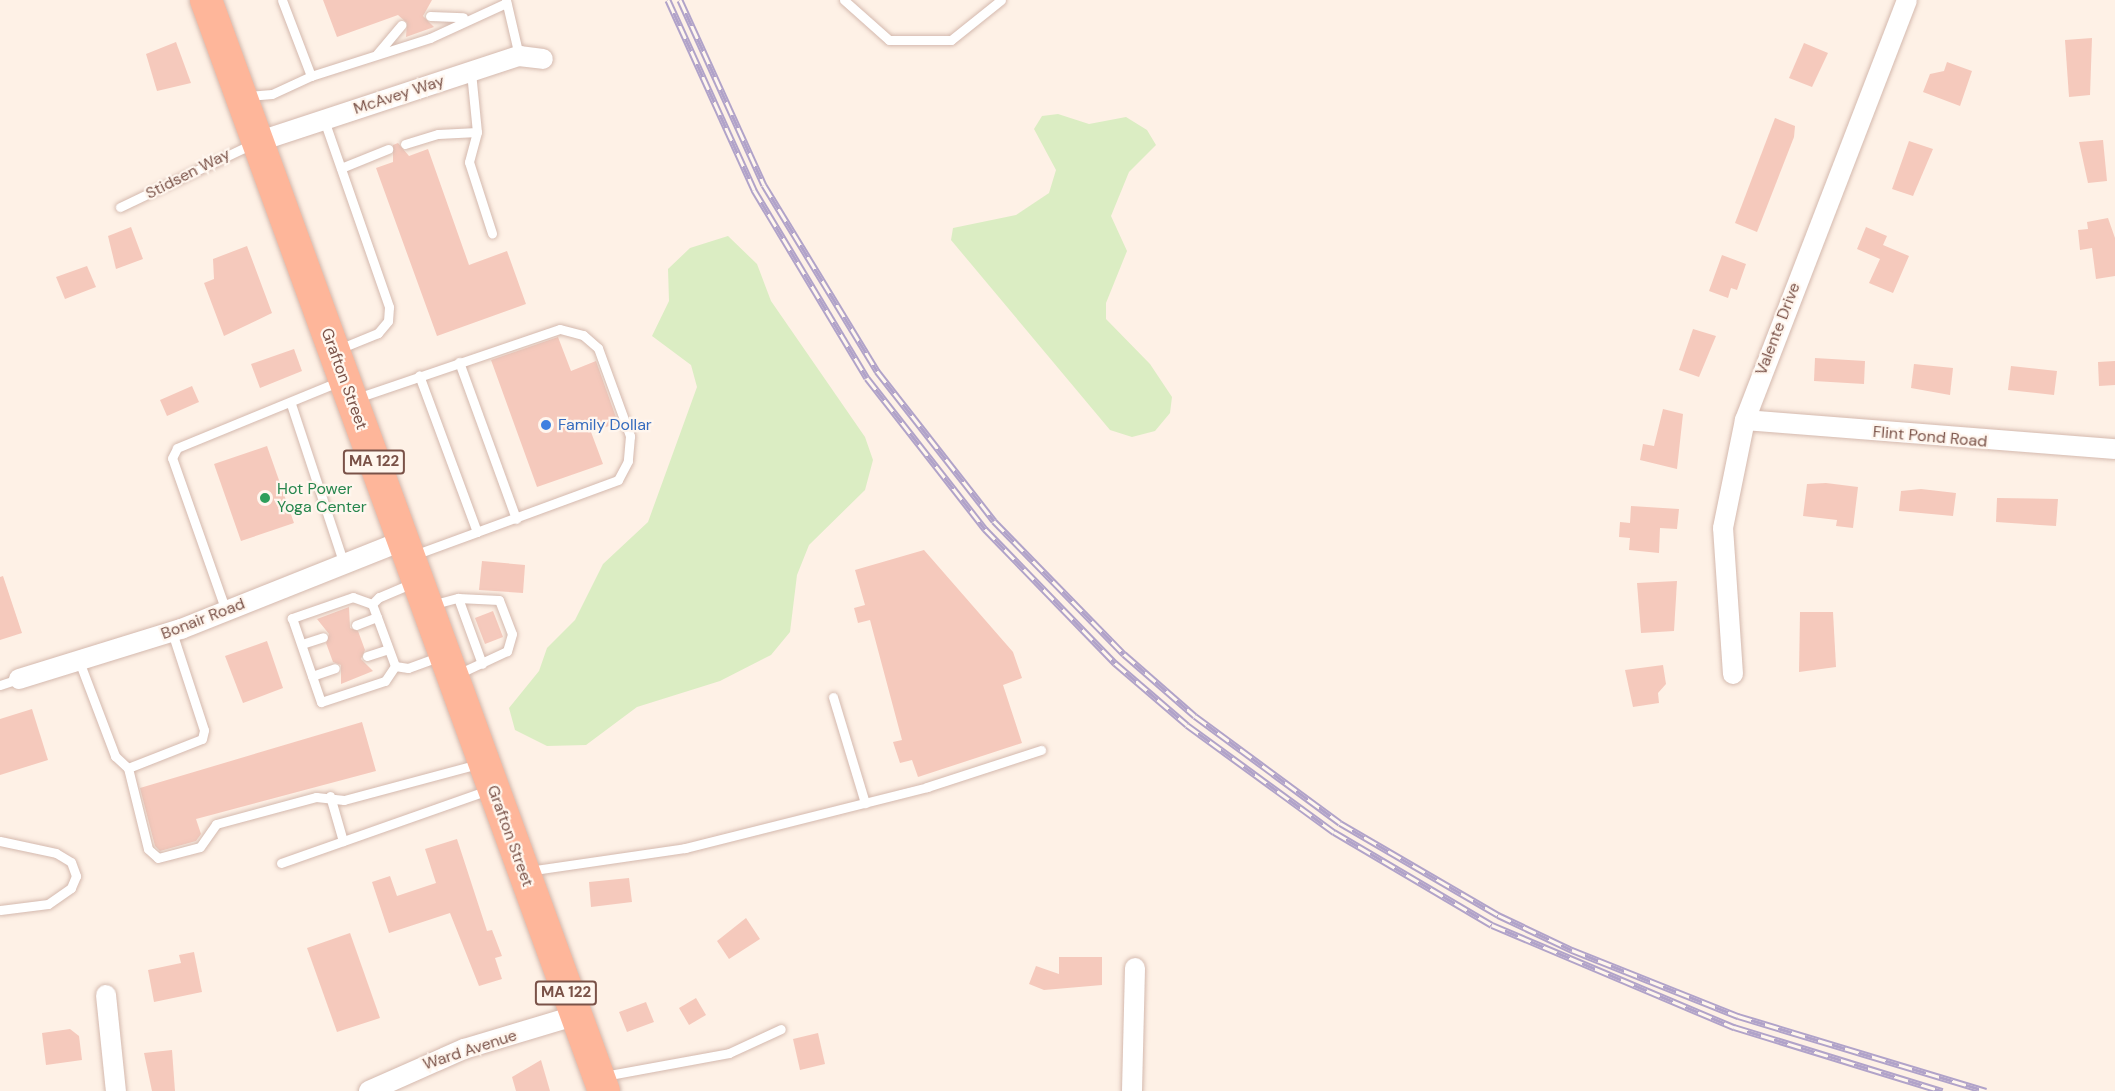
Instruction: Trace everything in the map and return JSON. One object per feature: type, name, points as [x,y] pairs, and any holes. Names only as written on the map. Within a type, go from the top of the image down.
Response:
[{"type":"highway","name":"Grafton Street","points":[[206,0],[526,883]]},
{"type":"highway","points":[[218,30],[228,0]]},
{"type":"highway","name":"MA 122","points":[[526,883],[574,1016],[602,1084]]},
{"type":"street","name":"Valente Drive","points":[[1733,674],[1725,615],[1723,528],[1744,420],[1907,0]]},
{"type":"street","name":"McAvey Way","points":[[257,142],[519,56],[543,59]]},
{"type":"street","name":"Flint Pond Road","points":[[1744,420],[2115,449]]},
{"type":"street","name":"Bonair Road","points":[[19,679],[172,632],[344,564],[414,571]]},
{"type":"street","points":[[1132,1091],[1135,968]]},
{"type":"street","points":[[106,995],[116,1091]]},
{"type":"street","name":"Ward Avenue","points":[[369,1091],[464,1049],[574,1016]]},
{"type":"lane","points":[[282,0],[311,76]]},
{"type":"lane","points":[[844,0],[889,40],[951,40],[1001,0]]},
{"type":"lane","points":[[242,97],[272,94],[311,76],[430,38],[466,17],[506,1],[519,56]]},
{"type":"lane","points":[[430,16],[466,17]]},
{"type":"lane","points":[[377,54],[401,25]]},
{"type":"lane","points":[[471,72],[477,132],[469,162],[492,233]]},
{"type":"lane","points":[[226,611],[172,458],[187,442],[291,404],[344,377],[388,321],[389,307],[324,120]]},
{"type":"lane","points":[[405,144],[438,134],[477,132]]},
{"type":"lane","name":"Stidsen Way","points":[[120,207],[257,142]]},
{"type":"lane","points":[[341,168],[388,149]]},
{"type":"lane","points":[[344,377],[419,375],[560,329],[583,335],[598,348],[630,436],[628,461],[618,480],[477,532],[414,571],[372,604]]},
{"type":"lane","points":[[459,362],[516,519]]},
{"type":"lane","points":[[419,375],[477,532]]},
{"type":"lane","points":[[291,404],[344,564]]},
{"type":"lane","points":[[395,666],[408,668],[482,664],[507,651],[512,634],[499,600],[458,598],[414,571]]},
{"type":"lane","points":[[353,597],[372,604],[395,666],[385,681],[321,702],[292,618],[353,597]]},
{"type":"lane","points":[[458,598],[482,664]]},
{"type":"lane","points":[[356,625],[377,617]]},
{"type":"lane","points":[[128,768],[202,739],[204,730],[172,632]]},
{"type":"lane","points":[[302,644],[323,637]]},
{"type":"lane","points":[[368,656],[388,649]]},
{"type":"lane","points":[[79,661],[115,756],[128,768],[148,849],[158,858],[200,847],[216,824],[330,796],[344,800],[488,775]]},
{"type":"lane","points":[[312,676],[335,668]]},
{"type":"lane","name":"Bonair Road","points":[[0,685],[19,679]]},
{"type":"lane","points":[[833,697],[865,802]]},
{"type":"lane","points":[[526,883],[652,855],[865,802],[1041,750]]},
{"type":"lane","points":[[281,863],[343,842],[488,775]]},
{"type":"lane","points":[[330,796],[343,842]]},
{"type":"lane","points":[[0,841],[56,853],[71,862],[76,876],[67,893],[48,904],[0,910]]},
{"type":"lane","points":[[602,1084],[729,1053],[780,1029]]},
{"type":"green space","points":[[1058,114],[1089,124],[1126,117],[1147,130],[1156,145],[1129,172],[1111,216],[1127,251],[1106,303],[1106,319],[1150,364],[1172,397],[1170,413],[1155,431],[1132,437],[1110,430],[951,240],[953,228],[1016,215],[1049,193],[1056,170],[1034,129],[1042,116]]},
{"type":"green space","points":[[728,236],[757,264],[771,301],[865,437],[873,460],[865,490],[809,545],[797,575],[790,632],[771,655],[720,681],[637,707],[586,745],[547,746],[515,730],[509,708],[539,671],[547,648],[575,620],[603,564],[648,522],[697,387],[691,365],[652,336],[669,301],[668,269],[690,248]]},
{"type":"building","points":[[323,0],[432,0],[423,16],[434,27],[406,37],[407,23],[398,15],[337,37]]},
{"type":"building","points":[[2092,38],[2090,95],[2069,97],[2065,40]]},
{"type":"building","points":[[176,42],[191,83],[157,91],[146,54]]},
{"type":"building","points":[[1804,43],[1828,53],[1812,87],[1789,78]]},
{"type":"building","points":[[1947,62],[1972,71],[1960,106],[1923,92],[1930,74],[1944,71]]},
{"type":"building","points":[[1775,118],[1795,126],[1794,137],[1757,232],[1735,223]]},
{"type":"building","points":[[2103,140],[2107,181],[2088,183],[2079,142]]},
{"type":"building","points":[[1909,141],[1933,149],[1913,196],[1892,189]]},
{"type":"building","points":[[398,143],[409,156],[428,149],[469,265],[507,251],[526,304],[437,336],[376,168],[393,162],[393,145]]},
{"type":"building","points":[[2108,218],[2115,238],[2115,276],[2096,279],[2092,248],[2080,250],[2078,230],[2088,229],[2087,222]]},
{"type":"building","points":[[131,227],[143,259],[116,269],[108,236]]},
{"type":"building","points":[[1866,227],[1887,236],[1883,245],[1909,256],[1893,293],[1869,283],[1880,259],[1857,249]]},
{"type":"building","points":[[247,246],[272,313],[224,336],[204,283],[214,279],[213,259]]},
{"type":"building","points":[[1722,255],[1746,264],[1737,290],[1731,288],[1728,298],[1709,291]]},
{"type":"building","points":[[87,266],[96,287],[65,299],[56,277]]},
{"type":"building","points":[[1693,329],[1716,336],[1699,377],[1679,370]]},
{"type":"building","points":[[558,337],[571,371],[596,361],[618,423],[591,432],[603,464],[537,487],[491,360]]},
{"type":"building","points":[[294,349],[302,371],[260,388],[251,364]]},
{"type":"building","points":[[1815,358],[1865,361],[1864,384],[1814,381]]},
{"type":"building","points":[[2115,361],[2115,385],[2099,386],[2098,362]]},
{"type":"building","points":[[1914,364],[1953,368],[1950,395],[1911,388]]},
{"type":"building","points":[[2011,366],[2057,371],[2054,395],[2008,390]]},
{"type":"building","points":[[192,386],[199,402],[167,416],[160,400]]},
{"type":"building","points":[[1663,409],[1683,414],[1677,469],[1640,460],[1643,444],[1654,446]]},
{"type":"building","points":[[267,446],[294,523],[241,541],[214,464]]},
{"type":"building","points":[[1826,483],[1858,487],[1853,528],[1836,526],[1837,520],[1803,516],[1807,484]]},
{"type":"building","points":[[1921,489],[1956,493],[1953,516],[1899,511],[1901,491]]},
{"type":"building","points":[[1997,498],[2058,499],[2056,526],[1996,522]]},
{"type":"building","points":[[1631,506],[1679,509],[1677,529],[1660,528],[1659,553],[1629,550],[1630,538],[1619,537],[1620,522],[1630,523]]},
{"type":"building","points":[[924,550],[1013,652],[1022,678],[1003,685],[1022,743],[918,777],[912,760],[900,763],[893,742],[902,740],[870,620],[858,623],[854,608],[865,605],[855,570]]},
{"type":"building","points":[[482,561],[525,565],[523,593],[479,590]]},
{"type":"building","points":[[3,576],[22,633],[0,640],[0,577]]},
{"type":"building","points":[[1677,581],[1674,631],[1641,633],[1637,583]]},
{"type":"building","points":[[349,607],[350,628],[358,631],[365,650],[361,659],[373,671],[341,684],[341,665],[333,662],[326,643],[329,634],[317,619]]},
{"type":"building","points":[[493,611],[503,637],[485,644],[475,618]]},
{"type":"building","points":[[1800,612],[1833,612],[1836,667],[1799,672]]},
{"type":"building","points":[[267,641],[283,688],[243,703],[225,656]]},
{"type":"building","points":[[1663,665],[1666,684],[1658,693],[1659,703],[1633,707],[1625,670]]},
{"type":"building","points":[[32,709],[48,760],[0,775],[0,719]]},
{"type":"building","points":[[362,722],[376,771],[196,819],[201,834],[196,841],[160,851],[155,846],[140,788]]},
{"type":"building","points":[[457,839],[487,931],[492,930],[502,956],[495,958],[502,979],[479,986],[450,913],[389,933],[372,882],[390,876],[397,896],[436,883],[425,849]]},
{"type":"building","points":[[629,878],[632,902],[591,907],[589,882]]},
{"type":"building","points":[[746,918],[760,939],[729,959],[717,941]]},
{"type":"building","points":[[350,933],[380,1018],[337,1032],[307,948]]},
{"type":"building","points":[[194,952],[202,992],[154,1002],[148,970],[181,963],[179,955]]},
{"type":"building","points":[[1059,957],[1102,957],[1102,985],[1044,990],[1029,984],[1036,966],[1059,974]]},
{"type":"building","points":[[696,998],[706,1015],[689,1025],[679,1008]]},
{"type":"building","points":[[646,1002],[654,1022],[627,1032],[619,1012]]},
{"type":"building","points":[[70,1029],[79,1036],[82,1060],[46,1065],[42,1033]]},
{"type":"building","points":[[818,1033],[825,1064],[800,1070],[793,1039]]},
{"type":"building","points":[[172,1050],[175,1091],[152,1091],[144,1053]]},
{"type":"building","points":[[541,1060],[550,1091],[516,1091],[512,1077]]},
{"type":"railway","points":[[668,0],[754,190],[867,378],[985,529],[1115,663],[1187,725],[1334,832],[1492,925],[1734,1027],[1942,1091]]},
{"type":"railway","points":[[680,0],[764,185],[877,371],[994,521],[1124,654],[1195,716],[1340,823],[1498,915],[1572,950],[1738,1016],[1986,1091]]},
{"type":"place","name":"Family Dollar","points":[[546,425]]},
{"type":"place","name":"Hot Power Yoga Center","points":[[265,498]]}]
